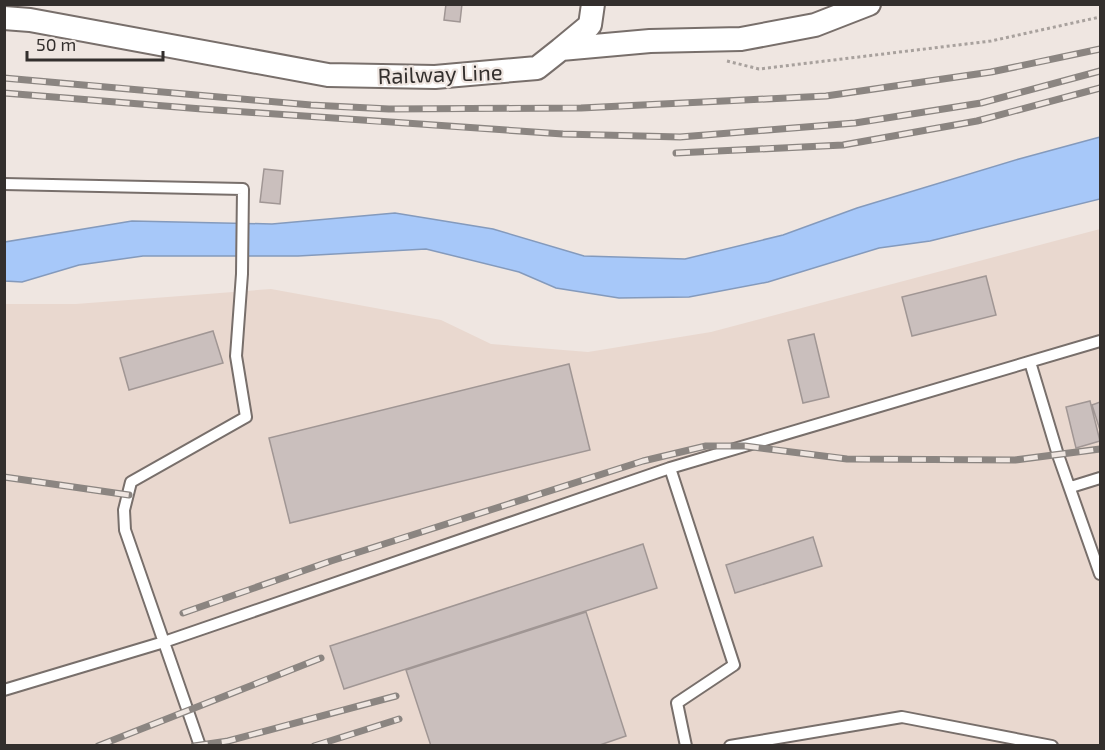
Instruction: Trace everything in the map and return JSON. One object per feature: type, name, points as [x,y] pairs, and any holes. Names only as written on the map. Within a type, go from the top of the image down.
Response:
[{"type":"street","name":"Railway Line","points":[[4,18],[30,20],[328,75],[435,77],[537,68],[590,25],[593,4]]},
{"type":"street","points":[[561,49],[650,41],[741,39],[815,25],[869,4]]},
{"type":"lane","points":[[4,184],[243,189],[242,274],[236,356],[246,417],[131,482],[124,510],[125,530],[200,746]]},
{"type":"lane","points":[[4,690],[164,642],[670,468],[1101,340]]},
{"type":"lane","points":[[1030,362],[1058,455],[1101,574]]},
{"type":"lane","points":[[670,468],[734,665],[677,703],[686,746]]},
{"type":"lane","points":[[1071,487],[1101,478]]},
{"type":"lane","points":[[730,746],[902,717],[1052,746]]},
{"type":"path","points":[[726,61],[759,69],[991,41],[1101,17]]},
{"type":"shaded area","points":[[1100,229],[1100,745],[5,745],[4,304],[76,304],[271,289],[441,320],[491,344],[588,352],[711,332]]},
{"type":"water","points":[[1100,137],[1100,199],[930,241],[879,248],[768,282],[689,297],[619,298],[556,288],[519,272],[426,249],[298,256],[143,256],[79,265],[22,282],[5,281],[5,242],[132,221],[272,224],[395,213],[493,229],[584,256],[685,259],[783,235],[857,208]]},
{"type":"building","points":[[446,4],[462,4],[460,22],[444,20]]},
{"type":"building","points":[[264,169],[283,171],[280,204],[260,202]]},
{"type":"building","points":[[986,276],[996,315],[912,336],[902,297]]},
{"type":"building","points":[[213,331],[223,363],[129,390],[120,358]]},
{"type":"building","points":[[814,334],[829,397],[803,403],[788,340]]},
{"type":"building","points":[[569,364],[590,450],[290,523],[269,438]]},
{"type":"building","points":[[1090,401],[1100,441],[1076,448],[1066,407]]},
{"type":"building","points":[[1100,402],[1100,430],[1092,405]]},
{"type":"building","points":[[813,537],[822,566],[735,593],[726,565]]},
{"type":"building","points":[[643,544],[657,588],[344,689],[330,646]]},
{"type":"building","points":[[586,612],[626,736],[597,746],[431,746],[406,670]]},
{"type":"railway","points":[[4,78],[311,105],[389,109],[581,108],[826,96],[991,72],[1100,49]]},
{"type":"railway","points":[[4,93],[563,134],[680,137],[855,123],[981,103],[1100,71]]},
{"type":"railway","points":[[676,153],[843,145],[977,121],[1100,88]]},
{"type":"railway","points":[[183,613],[331,561],[643,461],[706,446],[745,446],[847,459],[1015,460],[1100,449]]},
{"type":"railway","points":[[4,477],[129,495]]},
{"type":"railway","points":[[98,746],[321,658]]},
{"type":"railway","points":[[194,746],[228,741],[396,696]]},
{"type":"railway","points":[[314,746],[399,719]]}]
